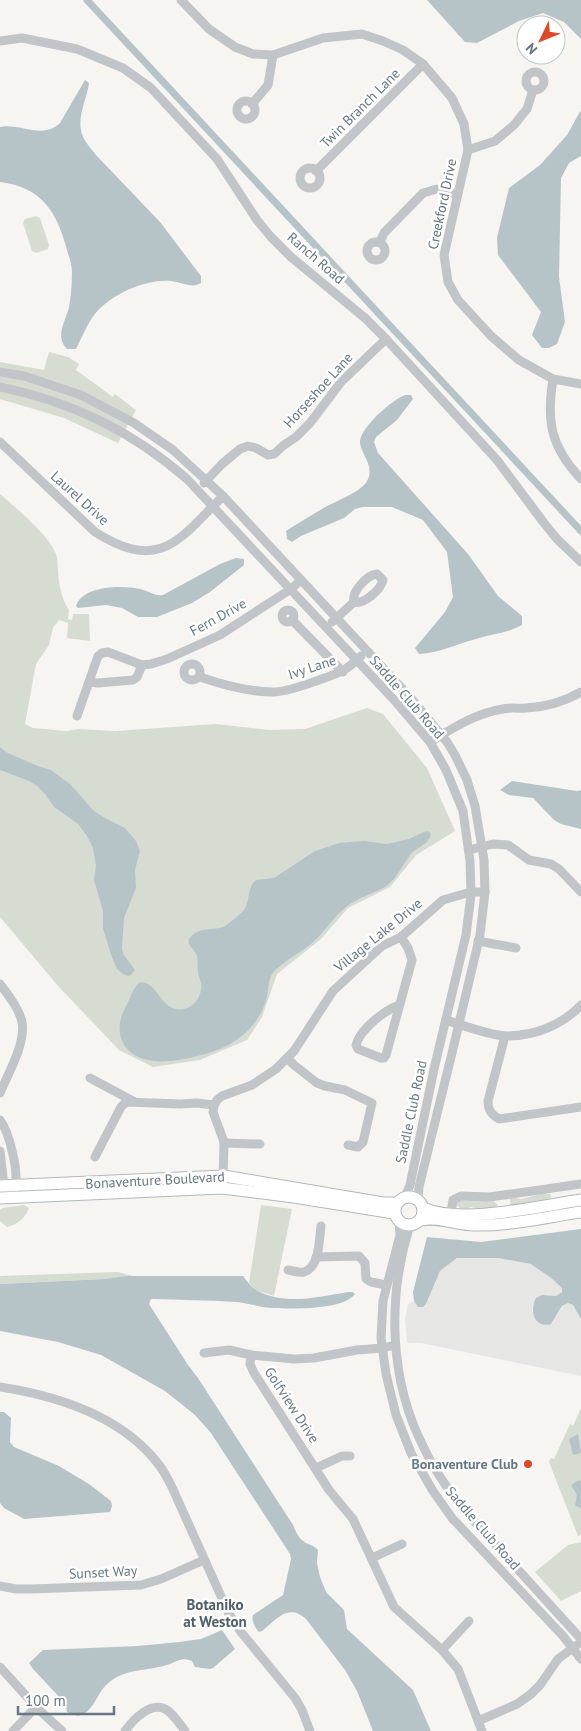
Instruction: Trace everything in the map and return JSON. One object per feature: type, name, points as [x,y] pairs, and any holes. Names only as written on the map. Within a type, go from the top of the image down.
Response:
[{"type":"main road","name":"Bonaventure Boulevard","points":[[6,1186],[234,1176],[384,1203],[404,1213]]},
{"type":"main road","name":"Bonaventure Boulevard","points":[[5,1198],[222,1188],[404,1213],[472,1225],[498,1225],[581,1212]]},
{"type":"main road","points":[[420,1204],[423,1212],[404,1213],[411,1197],[434,1212],[450,1213],[496,1213],[581,1200]]},
{"type":"street","name":"Creekford Drive","points":[[181,0],[210,29],[235,47],[252,54],[273,55],[323,38],[362,34],[404,50],[423,64],[452,98],[464,124],[468,150],[444,255],[448,282],[458,300],[490,336],[519,360],[553,379],[581,384]]},
{"type":"street","name":"Ranch Road","points":[[0,40],[22,38],[77,49],[123,68],[151,88],[210,150],[258,220],[278,245],[365,318],[386,339],[496,460],[553,534],[581,562]]},
{"type":"street","points":[[252,104],[268,85],[273,55]]},
{"type":"street","name":"Twin Branch Lane","points":[[316,171],[423,64]]},
{"type":"street","points":[[468,150],[495,141],[514,125],[527,109],[534,90]]},
{"type":"street","points":[[380,242],[384,234],[423,194],[437,189],[457,195]]},
{"type":"street","name":"Horseshoe Lane","points":[[198,489],[222,464],[240,449],[248,446],[268,455],[274,454],[284,444],[296,438],[310,423],[341,382],[386,339]]},
{"type":"street","name":"Saddle Club Road","points":[[0,372],[24,376],[81,396],[156,437],[173,450],[224,496],[411,698],[441,735],[454,755],[466,780],[475,806],[484,860],[485,892],[478,941],[419,1187],[420,1204]]},
{"type":"street","points":[[553,379],[549,403],[553,433],[562,455],[579,474]]},
{"type":"street","name":"Saddle Club Road","points":[[0,387],[34,394],[108,424],[164,459],[198,489],[396,702],[430,742],[446,770],[463,811],[469,850],[471,892],[466,935],[400,1234],[383,1301],[382,1338],[386,1374],[396,1415],[411,1453],[433,1491],[463,1530],[581,1659]]},
{"type":"street","name":"Laurel Drive","points":[[0,442],[95,532],[114,544],[130,549],[146,551],[162,549],[176,542],[224,496]]},
{"type":"street","name":"Fern Drive","points":[[142,665],[167,659],[220,635],[291,589],[301,580]]},
{"type":"street","points":[[326,628],[354,602]]},
{"type":"street","points":[[292,620],[343,672]]},
{"type":"street","name":"Ivy Lane","points":[[200,677],[220,684],[250,690],[275,692],[295,688],[343,672],[367,651]]},
{"type":"street","points":[[77,716],[88,682],[98,656],[108,652],[142,665],[137,677],[133,680],[88,682]]},
{"type":"street","points":[[430,742],[458,724],[486,713],[504,708],[544,706],[559,702],[581,692]]},
{"type":"street","points":[[469,850],[504,844],[512,847],[529,860],[551,864],[559,869],[581,892]]},
{"type":"street","name":"Village Lake Drive","points":[[214,1105],[222,1096],[241,1090],[264,1078],[287,1058],[294,1051],[328,998],[342,981],[382,946],[401,937],[443,900],[471,892],[485,892]]},
{"type":"street","points":[[399,1005],[381,1014],[370,1025],[357,1041],[356,1045],[358,1048],[384,1058],[412,960],[408,948],[401,937]]},
{"type":"street","points":[[478,941],[516,948]]},
{"type":"street","points":[[0,984],[18,1012],[22,1022],[19,1044],[0,1093]]},
{"type":"street","points":[[446,1020],[505,1036],[527,1034],[557,1024],[581,1005]]},
{"type":"street","points":[[505,1036],[488,1101],[488,1108],[492,1115],[499,1119],[581,1106]]},
{"type":"street","points":[[287,1058],[294,1066],[317,1083],[346,1090],[372,1103],[363,1142],[358,1147],[348,1145]]},
{"type":"street","points":[[90,1078],[133,1101]]},
{"type":"street","points":[[95,1157],[121,1106],[126,1102],[214,1105],[213,1112],[224,1143],[222,1188]]},
{"type":"street","points":[[0,1120],[4,1139],[14,1167],[6,1186]]},
{"type":"street","points":[[224,1143],[260,1144]]},
{"type":"street","points":[[0,1151],[6,1186],[5,1198]]},
{"type":"street","points":[[450,1213],[453,1200],[457,1197],[490,1197],[581,1184]]},
{"type":"street","name":"Saddle Club Road","points":[[404,1213],[394,1318],[395,1345],[402,1387],[423,1448],[469,1516],[581,1641]]},
{"type":"street","points":[[288,1270],[305,1272],[312,1266],[316,1258],[321,1226]]},
{"type":"street","points":[[316,1258],[359,1256],[365,1263],[366,1279],[372,1283],[386,1285]]},
{"type":"street","name":"Golfview Drive","points":[[204,1353],[229,1350],[251,1355],[294,1359],[314,1358],[395,1345]]},
{"type":"street","name":"Golfview Drive","points":[[251,1355],[250,1364],[254,1373],[329,1490],[353,1519],[394,1607],[442,1650],[458,1669],[482,1731]]},
{"type":"street","points":[[0,1387],[50,1397],[77,1406],[112,1425],[144,1448],[160,1465],[171,1485],[229,1614],[240,1632],[294,1698],[302,1710],[310,1731]]},
{"type":"street","points":[[316,1468],[337,1457],[350,1456]]},
{"type":"street","points":[[372,1558],[402,1544]]},
{"type":"street","name":"Sunset Way","points":[[0,1586],[30,1589],[140,1584],[160,1579],[204,1560]]},
{"type":"street","points":[[442,1650],[469,1621]]},
{"type":"street","points":[[478,1720],[517,1704],[531,1694],[540,1685],[558,1659],[581,1641]]},
{"type":"street","points":[[0,1667],[36,1707],[62,1731]]},
{"type":"street","points":[[12,1731],[36,1707]]},
{"type":"street","points":[[125,1731],[138,1715],[159,1708],[164,1708],[171,1713],[185,1731]]},
{"type":"shaded area","points":[[427,0],[581,0],[581,39],[566,24],[566,15],[548,15],[543,13],[537,15],[516,15],[516,23],[477,43],[465,42]]},
{"type":"shaded area","points":[[85,80],[89,83],[80,124],[85,140],[95,154],[160,222],[201,276],[201,283],[191,285],[171,281],[150,282],[127,290],[98,310],[76,349],[67,349],[61,339],[61,334],[69,307],[72,272],[63,236],[52,213],[37,196],[27,189],[0,182],[0,127],[8,126],[39,131],[53,128],[60,123]]},
{"type":"shaded area","points":[[581,110],[581,156],[569,163],[561,178],[559,277],[565,322],[557,344],[549,348],[542,348],[532,335],[541,312],[498,255],[497,238],[509,188],[540,165],[567,135]]},
{"type":"shaded area","points":[[36,216],[40,218],[49,245],[48,249],[36,253],[32,251],[23,223],[25,219]]},
{"type":"shaded area","points":[[49,352],[68,357],[79,364],[76,370],[113,397],[115,394],[136,410],[118,443],[64,418],[0,399],[0,362],[44,370]]},
{"type":"shaded area","points":[[405,395],[411,395],[413,399],[397,420],[376,437],[374,442],[378,453],[468,554],[498,596],[522,616],[522,625],[511,630],[441,650],[419,654],[415,648],[445,612],[453,597],[447,552],[423,520],[392,507],[363,507],[355,509],[344,518],[301,536],[292,542],[287,539],[286,531],[364,485],[370,470],[360,445],[362,435],[378,414]]},
{"type":"shaded area","points":[[0,494],[47,539],[56,554],[61,591],[69,610],[68,619],[72,620],[73,614],[89,614],[90,641],[67,638],[68,623],[59,620],[53,628],[49,645],[36,664],[25,724],[33,728],[67,731],[79,729],[115,731],[216,724],[269,730],[305,729],[367,708],[383,714],[427,768],[455,831],[416,855],[390,887],[348,908],[321,939],[277,974],[262,1017],[247,1040],[200,1060],[153,1067],[119,1050],[58,986],[0,917]]},
{"type":"shaded area","points":[[236,558],[244,559],[244,565],[210,592],[192,603],[157,617],[138,617],[122,608],[106,605],[78,608],[76,606],[86,594],[104,588],[132,588],[163,595],[220,564]]},
{"type":"shaded area","points":[[0,747],[6,752],[51,770],[70,784],[94,811],[125,828],[136,841],[140,851],[135,870],[136,888],[124,918],[122,948],[123,954],[135,970],[131,975],[123,974],[117,969],[111,955],[103,928],[103,911],[94,880],[96,865],[93,848],[87,836],[78,824],[54,807],[37,786],[0,770]]},
{"type":"shaded area","points":[[512,781],[577,791],[581,790],[581,829],[561,824],[554,820],[533,798],[509,795],[500,790]]},
{"type":"shaded area","points":[[428,831],[431,833],[426,843],[411,854],[389,884],[349,905],[336,916],[311,944],[275,970],[270,979],[265,1005],[261,1013],[251,1027],[238,1039],[206,1054],[165,1061],[148,1060],[139,1057],[131,1053],[126,1047],[120,1033],[121,1017],[137,985],[140,982],[151,986],[166,1004],[176,1009],[191,1006],[198,998],[201,983],[197,956],[189,944],[189,939],[202,930],[225,926],[240,914],[247,903],[251,887],[256,880],[274,878],[315,851],[339,843],[364,841],[387,844],[409,839]]},
{"type":"shaded area","points":[[544,1193],[550,1194],[552,1197],[540,1203],[522,1205],[520,1203],[518,1206],[512,1206],[510,1203],[510,1197],[521,1199]]},
{"type":"shaded area","points":[[491,1199],[498,1205],[496,1207],[481,1210],[471,1207],[468,1209],[460,1208],[456,1205],[458,1201]]},
{"type":"shaded area","points":[[24,1205],[29,1208],[18,1222],[7,1227],[0,1221],[0,1210],[3,1208]]},
{"type":"shaded area","points":[[261,1205],[292,1209],[274,1296],[255,1290],[249,1283]]},
{"type":"shaded area","points":[[581,1229],[581,1319],[573,1305],[568,1303],[562,1306],[551,1324],[540,1324],[533,1313],[536,1298],[542,1295],[556,1296],[562,1292],[562,1288],[531,1264],[498,1258],[457,1258],[440,1271],[423,1307],[418,1307],[414,1301],[413,1292],[427,1237],[481,1242]]},
{"type":"shaded area","points":[[457,1258],[498,1258],[532,1264],[562,1288],[562,1292],[556,1296],[548,1295],[533,1303],[532,1311],[551,1324],[564,1304],[573,1305],[581,1319],[581,1376],[421,1343],[407,1343],[405,1319],[408,1304],[414,1301],[416,1305],[426,1304],[440,1271]]},
{"type":"shaded area","points":[[118,1272],[133,1276],[0,1284],[0,1276]]},
{"type":"shaded area","points":[[127,1276],[243,1276],[256,1290],[278,1298],[290,1299],[313,1298],[348,1292],[355,1294],[340,1303],[305,1308],[269,1308],[236,1302],[194,1300],[151,1299],[149,1304],[298,1535],[318,1550],[317,1563],[320,1577],[326,1592],[344,1610],[347,1629],[413,1690],[431,1731],[373,1731],[357,1691],[345,1670],[306,1619],[300,1614],[294,1612],[283,1614],[259,1632],[253,1622],[253,1615],[283,1595],[291,1559],[290,1554],[211,1433],[195,1415],[165,1391],[101,1355],[58,1342],[0,1331],[0,1284],[104,1279]]},
{"type":"shaded area","points":[[581,1408],[581,1535],[578,1536],[549,1462],[551,1458],[554,1459],[570,1424],[573,1426]]},
{"type":"shaded area","points":[[0,1412],[4,1412],[11,1418],[10,1442],[14,1447],[59,1466],[89,1484],[111,1501],[110,1512],[24,1519],[4,1508],[0,1503]]},
{"type":"shaded area","points":[[578,1434],[581,1453],[573,1455],[569,1439]]},
{"type":"shaded area","points":[[579,1480],[581,1482],[581,1508],[575,1506],[577,1495],[571,1485]]},
{"type":"shaded area","points":[[581,1542],[581,1591],[561,1601],[535,1572],[568,1545]]},
{"type":"shaded area","points":[[222,1630],[235,1649],[213,1668],[195,1667],[192,1661],[183,1659],[162,1666],[121,1675],[106,1685],[88,1711],[78,1716],[67,1712],[65,1703],[29,1663],[43,1650],[138,1646],[179,1642],[201,1639]]},
{"type":"waterway","points":[[87,0],[581,531]]},
{"type":"place","name":"Bonaventure Club","points":[[528,1464]]},
{"type":"district","name":"Botaniko at Weston","points":[[215,1612]]}]
